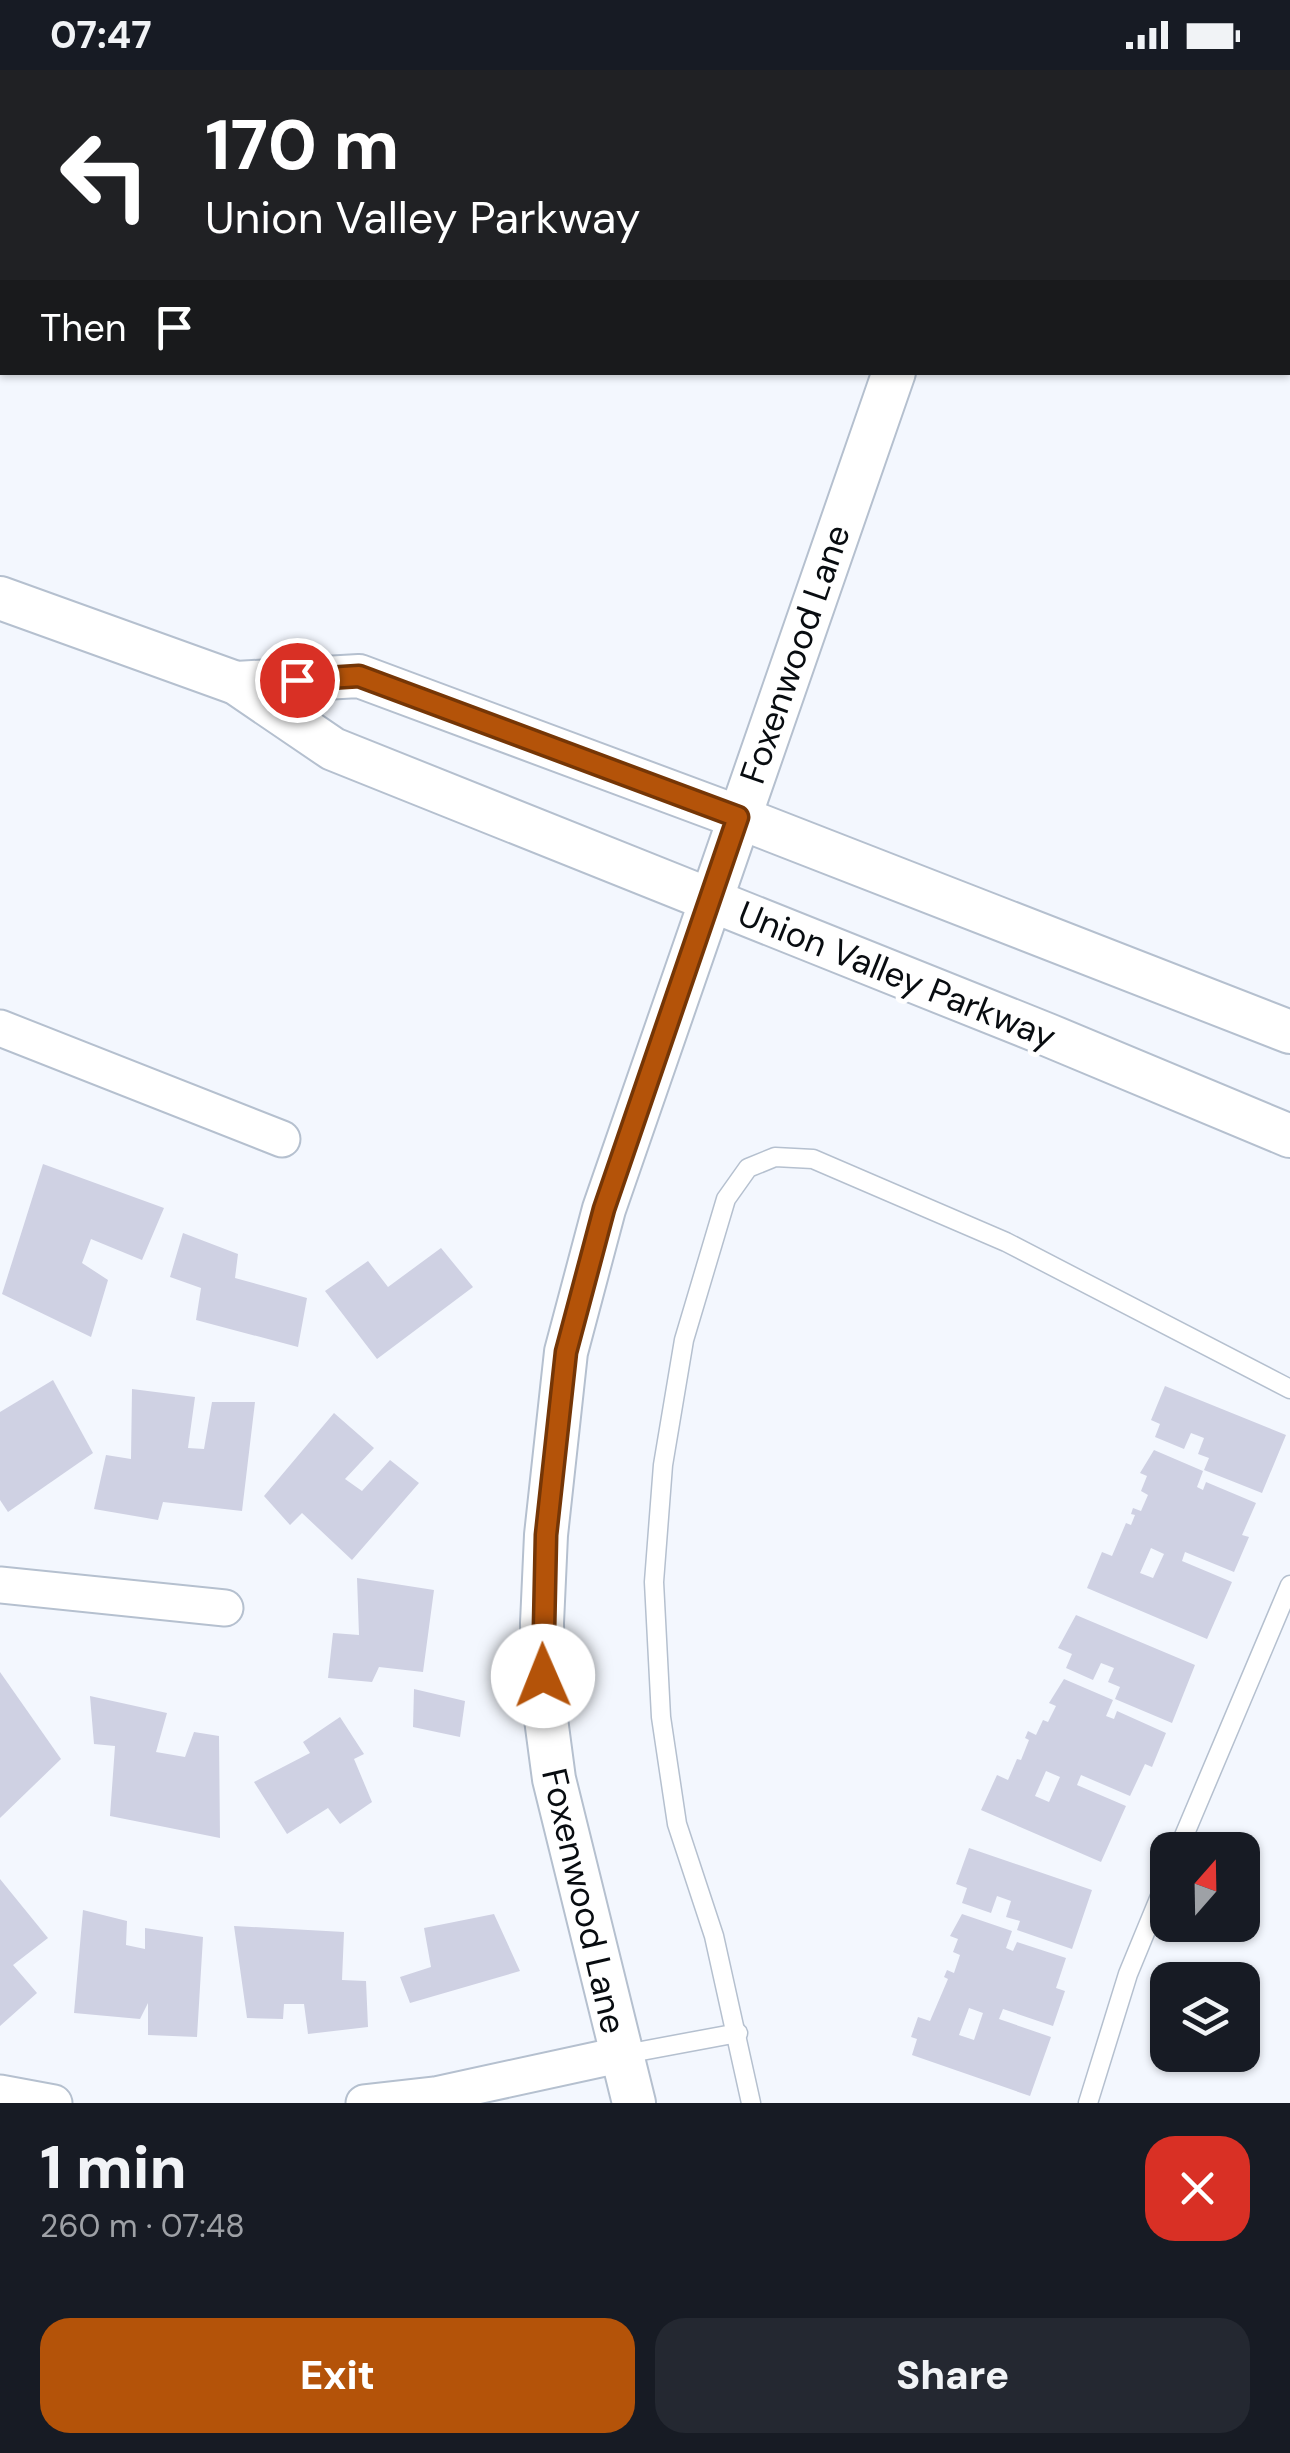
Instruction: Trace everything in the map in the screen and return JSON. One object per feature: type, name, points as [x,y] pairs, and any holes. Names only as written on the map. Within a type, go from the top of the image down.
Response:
[{"type":"street","name":"Foxenwood Lane","points":[[634,2103],[554,1778],[544,1704],[546,1535],[571,1334],[604,1209],[893,375]]},
{"type":"street","name":"Union Valley Parkway","points":[[0,598],[236,683],[333,748],[1290,1136]]},
{"type":"street","name":"Union Valley Parkway","points":[[236,683],[359,676],[738,817],[1290,1032]]},
{"type":"street","points":[[0,1028],[282,1139]]},
{"type":"street","points":[[0,1585],[225,1608]]},
{"type":"street","points":[[364,2103],[435,2095],[620,2055]]},
{"type":"street","points":[[0,2093],[54,2103]]},
{"type":"lane","points":[[751,2103],[714,1936],[676,1824],[661,1717],[654,1582],[663,1466],[684,1340],[726,1198],[748,1168],[775,1156],[813,1160],[1006,1242],[1290,1388]]},
{"type":"lane","points":[[1186,1832],[1290,1585]]},
{"type":"lane","points":[[1088,2103],[1128,1974],[1150,1921]]},
{"type":"lane","points":[[620,2055],[738,2034]]},
{"type":"building","points":[[43,1164],[164,1208],[142,1260],[91,1239],[82,1263],[108,1280],[91,1337],[2,1294]]},
{"type":"building","points":[[183,1233],[238,1254],[235,1278],[307,1298],[298,1347],[196,1320],[201,1288],[170,1277]]},
{"type":"building","points":[[441,1248],[473,1287],[377,1359],[325,1291],[368,1261],[388,1287]]},
{"type":"building","points":[[53,1380],[93,1453],[8,1512],[0,1500],[0,1412]]},
{"type":"building","points":[[1165,1386],[1286,1435],[1262,1493],[1204,1470],[1209,1458],[1198,1454],[1204,1438],[1191,1433],[1184,1449],[1155,1437],[1160,1424],[1151,1420]]},
{"type":"building","points":[[132,1389],[195,1397],[188,1448],[204,1449],[212,1402],[255,1402],[242,1511],[163,1502],[158,1520],[94,1509],[106,1455],[131,1459]]},
{"type":"building","points":[[334,1413],[374,1448],[345,1479],[362,1491],[390,1460],[419,1483],[352,1560],[302,1513],[290,1525],[264,1496]]},
{"type":"building","points":[[1154,1450],[1203,1471],[1197,1487],[1203,1490],[1206,1482],[1256,1503],[1242,1535],[1249,1537],[1234,1572],[1185,1552],[1182,1561],[1232,1582],[1207,1639],[1087,1588],[1102,1552],[1112,1556],[1126,1523],[1131,1525],[1133,1508],[1141,1511],[1148,1495],[1141,1491],[1147,1476],[1140,1473]],"holes":[[[1151,1548],[1164,1554],[1153,1578],[1140,1573]]]},
{"type":"building","points":[[357,1578],[434,1590],[423,1672],[379,1667],[372,1682],[328,1678],[333,1633],[359,1635]]},
{"type":"building","points":[[1076,1615],[1195,1665],[1172,1723],[1115,1699],[1120,1687],[1108,1682],[1114,1668],[1101,1663],[1093,1680],[1066,1668],[1072,1654],[1058,1648]]},
{"type":"building","points":[[0,1672],[61,1759],[0,1818]]},
{"type":"building","points":[[1064,1679],[1113,1700],[1106,1716],[1114,1719],[1117,1711],[1166,1733],[1152,1767],[1145,1764],[1130,1796],[1081,1775],[1077,1785],[1126,1806],[1101,1862],[981,1810],[997,1775],[1008,1780],[1017,1759],[1021,1760],[1029,1740],[1025,1738],[1028,1731],[1036,1735],[1043,1720],[1048,1722],[1056,1706],[1049,1703]],"holes":[[[1046,1771],[1060,1777],[1049,1802],[1035,1796]]]},
{"type":"building","points":[[414,1689],[465,1701],[460,1737],[413,1727]]},
{"type":"building","points":[[90,1696],[167,1713],[156,1752],[185,1757],[194,1732],[219,1736],[220,1838],[110,1816],[115,1746],[94,1744]]},
{"type":"building","points":[[340,1717],[364,1754],[354,1759],[372,1802],[340,1824],[328,1808],[287,1834],[254,1782],[310,1753],[303,1742]]},
{"type":"building","points":[[969,1848],[1092,1890],[1072,1949],[1017,1930],[1020,1921],[1006,1917],[1011,1901],[997,1896],[991,1913],[962,1903],[967,1888],[956,1884]]},
{"type":"building","points":[[0,1879],[48,1938],[13,1965],[37,1993],[0,2026]]},
{"type":"building","points":[[83,1910],[127,1921],[126,1945],[145,1949],[145,1928],[203,1937],[197,2037],[148,2035],[148,2003],[140,2019],[74,2013]]},
{"type":"building","points":[[494,1914],[520,1971],[410,2003],[400,1977],[431,1967],[424,1928]]},
{"type":"building","points":[[962,1914],[1012,1931],[1006,1948],[1013,1951],[1017,1942],[1066,1958],[1056,1988],[1065,1991],[1053,2026],[1003,2009],[999,2019],[1051,2037],[1030,2096],[912,2055],[917,2039],[911,2037],[918,2017],[930,2021],[948,1979],[944,1977],[947,1970],[954,1973],[960,1955],[953,1952],[958,1939],[950,1936]],"holes":[[[969,2008],[983,2013],[974,2040],[959,2035]]]},
{"type":"building","points":[[234,1926],[344,1932],[342,1980],[366,1981],[368,2027],[308,2034],[304,2004],[284,2004],[283,2019],[247,2018]]},
{"type":"route","points":[[297,680],[359,676],[738,817],[604,1209],[566,1352],[546,1535],[543,1676]]}]
